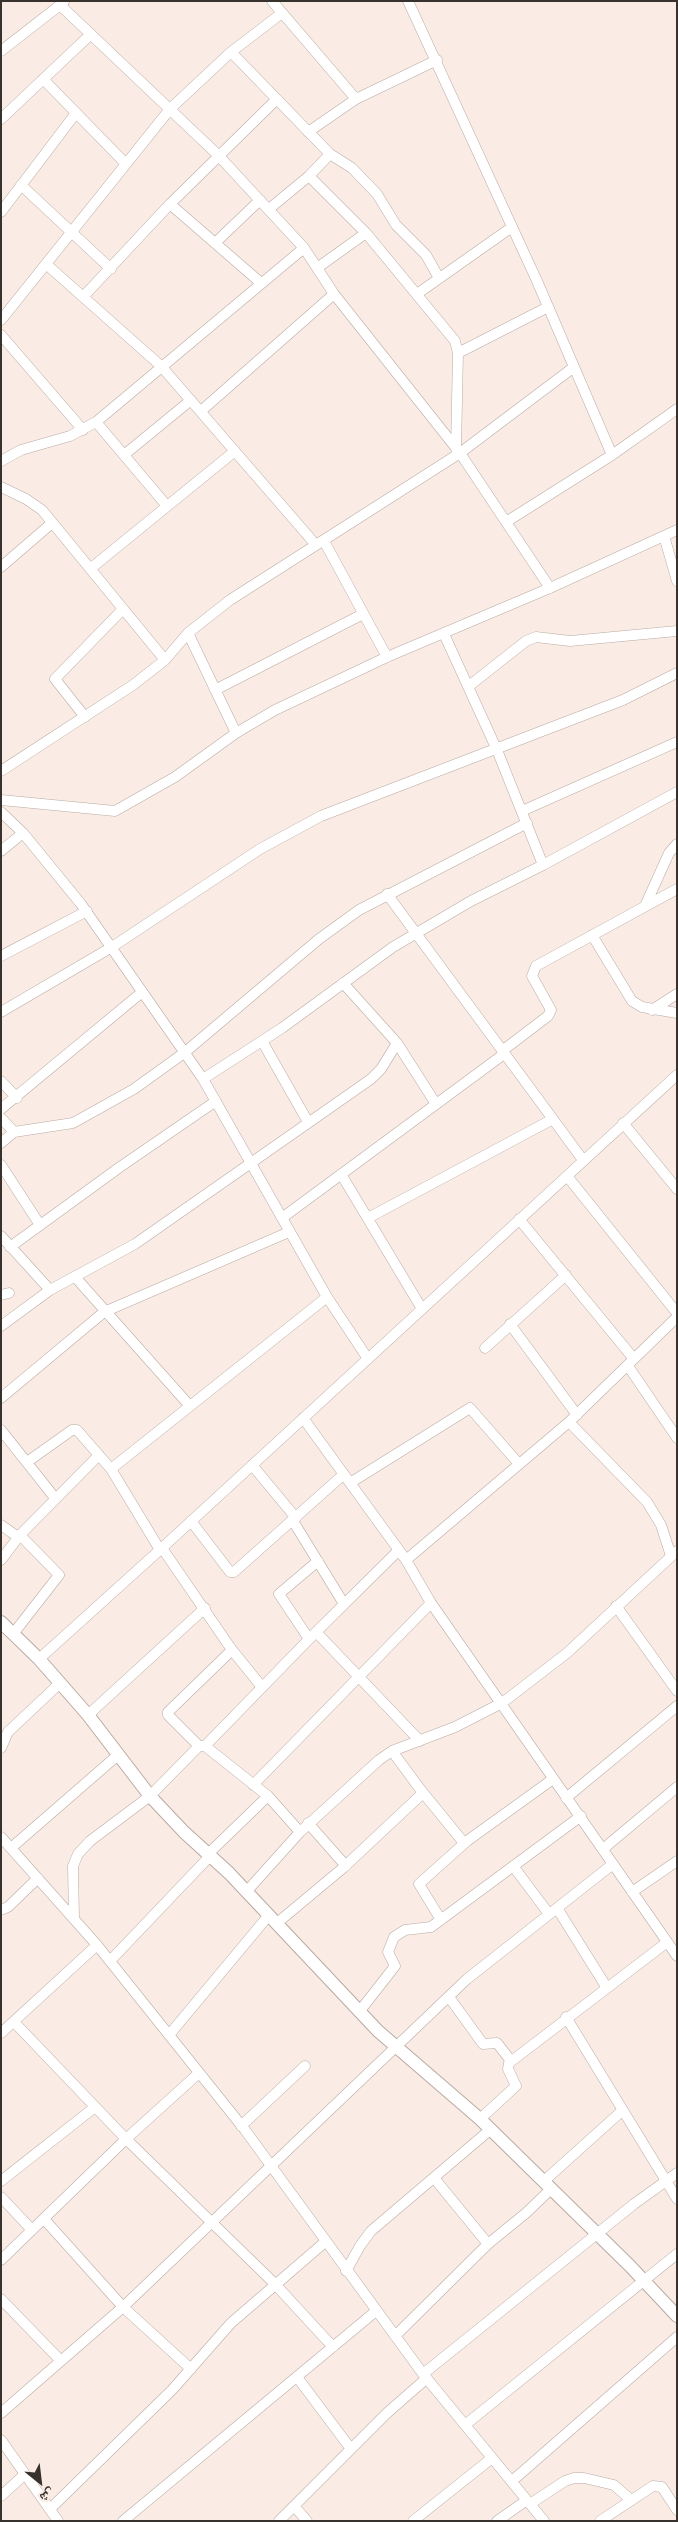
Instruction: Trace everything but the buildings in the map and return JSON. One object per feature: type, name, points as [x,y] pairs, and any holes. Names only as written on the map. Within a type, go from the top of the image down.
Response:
[{"type":"street","points":[[272,1],[356,99]]},
{"type":"street","points":[[408,1],[437,60],[548,307],[612,455]]},
{"type":"street","points":[[1,52],[63,4],[91,34],[218,155],[304,248],[334,294],[458,451],[550,588]]},
{"type":"street","points":[[1,320],[170,109],[230,52],[282,13]]},
{"type":"street","points":[[1,119],[91,34]]},
{"type":"street","points":[[230,52],[330,154],[352,168],[377,194],[396,225],[426,255],[439,278]]},
{"type":"street","points":[[308,132],[356,99],[437,60]]},
{"type":"street","points":[[43,79],[125,163]]},
{"type":"street","points":[[83,297],[218,155],[277,99]]},
{"type":"street","points":[[1,212],[76,113]]},
{"type":"street","points":[[268,209],[309,176],[330,154]]},
{"type":"street","points":[[309,176],[366,233],[456,341],[458,353],[458,451]]},
{"type":"street","points":[[21,185],[111,269]]},
{"type":"street","points":[[215,243],[260,200]]},
{"type":"street","points":[[170,204],[262,283]]},
{"type":"street","points":[[416,294],[512,227]]},
{"type":"street","points":[[317,268],[366,233]]},
{"type":"street","points":[[1,461],[21,450],[70,436],[96,422],[304,248]]},
{"type":"street","points":[[46,264],[161,366],[235,451],[320,543],[387,657]]},
{"type":"street","points":[[201,411],[334,294]]},
{"type":"street","points":[[458,353],[548,307]]},
{"type":"street","points":[[1,335],[83,430]]},
{"type":"street","points":[[1,771],[133,685],[165,660],[188,633],[230,600],[320,543],[458,451],[574,367]]},
{"type":"street","points":[[124,455],[191,400]]},
{"type":"street","points":[[506,522],[612,455],[677,409]]},
{"type":"street","points":[[96,422],[167,506]]},
{"type":"street","points":[[90,569],[235,451]]},
{"type":"street","points":[[1,487],[26,499],[42,510],[165,660]]},
{"type":"street","points":[[1,567],[52,523]]},
{"type":"street","points":[[1,800],[115,811],[175,778],[236,733],[275,710],[387,657],[665,540],[677,530]]},
{"type":"street","points":[[665,540],[677,546]]},
{"type":"street","points":[[665,540],[677,581]]},
{"type":"street","points":[[85,717],[55,679],[123,609]]},
{"type":"street","points":[[215,690],[363,614]]},
{"type":"street","points":[[469,686],[526,641],[536,637],[576,641],[677,631]]},
{"type":"street","points":[[188,633],[236,733]]},
{"type":"street","points":[[444,634],[497,750],[543,865]]},
{"type":"street","points":[[1,1012],[112,947],[260,849],[321,816],[623,700],[677,673]]},
{"type":"street","points":[[522,811],[677,742]]},
{"type":"street","points":[[203,1079],[262,1041],[415,934],[471,901],[543,865],[677,792]]},
{"type":"street","points":[[1,812],[24,833],[87,911],[141,992],[203,1079],[326,1297],[368,1359]]},
{"type":"street","points":[[1,1143],[14,1132],[76,1122],[134,1089],[184,1053],[319,939],[359,910],[386,894],[526,823]]},
{"type":"street","points":[[1,851],[24,833]]},
{"type":"street","points":[[645,906],[669,853],[677,844]]},
{"type":"street","points":[[282,1218],[436,1104],[548,1016],[551,1010],[532,976],[532,971],[536,966],[677,889]]},
{"type":"street","points":[[386,894],[583,1160]]},
{"type":"street","points":[[1,956],[87,911]]},
{"type":"street","points":[[592,935],[627,995],[642,1008],[677,1013]]},
{"type":"street","points":[[343,983],[397,1043],[436,1104]]},
{"type":"street","points":[[1,1109],[141,992]]},
{"type":"street","points":[[652,1010],[677,994]]},
{"type":"street","points":[[262,1041],[308,1122]]},
{"type":"street","points":[[1,1326],[50,1290],[128,1249],[250,1161],[377,1074],[397,1043]]},
{"type":"street","points":[[38,1659],[252,1466],[677,1075]]},
{"type":"street","points":[[1,1081],[16,1098]]},
{"type":"street","points":[[10,1247],[216,1101]]},
{"type":"street","points":[[1,1118],[14,1132]]},
{"type":"street","points":[[368,1218],[553,1119]]},
{"type":"street","points":[[623,1123],[677,1189]]},
{"type":"street","points":[[1,1165],[40,1226]]},
{"type":"street","points":[[341,1174],[422,1308]]},
{"type":"street","points":[[567,1176],[677,1313]]},
{"type":"street","points":[[519,1219],[566,1275],[631,1363],[677,1438]]},
{"type":"street","points":[[1,1398],[104,1312],[289,1232]]},
{"type":"street","points":[[1,1236],[50,1290]]},
{"type":"street","points":[[485,1348],[566,1275]]},
{"type":"street","points":[[76,1278],[104,1312],[189,1405]]},
{"type":"street","points":[[111,1469],[326,1297]]},
{"type":"street","points":[[406,1560],[573,1418],[677,1317]]},
{"type":"street","points":[[246,1891],[308,1824],[392,1750],[455,1727],[502,1703],[567,1653],[674,1553],[661,1525],[647,1502],[573,1418],[510,1324]]},
{"type":"street","points":[[191,1521],[232,1573],[347,1478],[470,1408],[519,1464]]},
{"type":"street","points":[[303,1418],[406,1560],[431,1604],[502,1703],[566,1798],[604,1849],[666,1943],[677,1956]]},
{"type":"street","points":[[27,1462],[75,1429],[111,1469],[161,1549],[205,1608],[232,1650],[262,1687]]},
{"type":"street","points":[[1,1430],[55,1498]]},
{"type":"street","points":[[1,1560],[15,1545],[19,1536],[99,1455]]},
{"type":"street","points":[[252,1466],[294,1520],[344,1604]]},
{"type":"street","points":[[1,1525],[19,1536],[59,1575],[13,1634]]},
{"type":"street","points":[[74,1918],[73,1866],[78,1854],[90,1841],[150,1796],[399,1550]]},
{"type":"street","points":[[318,1561],[279,1594],[312,1635],[358,1676],[420,1741]]},
{"type":"street","points":[[253,1785],[358,1676],[431,1604]]},
{"type":"street","points":[[616,1606],[677,1691]]},
{"type":"street","points":[[88,1715],[205,1608]]},
{"type":"street","points":[[1,1622],[38,1659],[88,1715],[150,1796],[246,1891],[360,2012],[491,2129],[644,2280],[677,2316]]},
{"type":"street","points":[[232,1650],[168,1712],[202,1746],[268,1796],[300,1832]]},
{"type":"street","points":[[1,1748],[8,1732],[59,1684]]},
{"type":"street","points":[[566,1798],[677,1706]]},
{"type":"street","points":[[392,1750],[423,1793],[464,1843]]},
{"type":"street","points":[[11,1848],[118,1755]]},
{"type":"street","points":[[441,1920],[419,1884],[464,1843],[553,1779]]},
{"type":"street","points":[[604,1849],[677,1787]]},
{"type":"street","points":[[169,2035],[273,1919],[346,1866],[423,1793]]},
{"type":"street","points":[[110,1961],[209,1855],[268,1796]]},
{"type":"street","points":[[360,2012],[395,1966],[388,1952],[394,1937],[405,1930],[431,1927],[580,1816]]},
{"type":"street","points":[[308,1824],[346,1866]]},
{"type":"street","points":[[1,1838],[74,1918],[169,2035],[241,2126],[425,2376],[544,2521]]},
{"type":"street","points":[[632,1892],[677,1862]]},
{"type":"street","points":[[1,2413],[123,2307],[398,2047],[467,1979],[613,1864]]},
{"type":"street","points":[[513,1866],[553,1911],[607,1988]]},
{"type":"street","points":[[1,1910],[8,1907],[38,1878]]},
{"type":"street","points":[[480,2119],[516,2086],[508,2069],[511,2061],[566,2017],[666,1943]]},
{"type":"street","points":[[1,2033],[97,1945]]},
{"type":"street","points":[[449,1997],[483,2044],[497,2043],[511,2061]]},
{"type":"street","points":[[566,2017],[677,2199]]},
{"type":"street","points":[[14,2022],[126,2139],[274,2283],[333,2347]]},
{"type":"street","points":[[241,2126],[305,2066]]},
{"type":"street","points":[[1,2260],[126,2139],[199,2073]]},
{"type":"street","points":[[1,2181],[95,2107]]},
{"type":"street","points":[[395,2336],[488,2244],[526,2213],[548,2185],[623,2110]]},
{"type":"street","points":[[346,2271],[360,2246],[371,2232],[491,2129]]},
{"type":"street","points":[[279,2521],[425,2376],[597,2234],[677,2173]]},
{"type":"street","points":[[434,2178],[488,2244]]},
{"type":"street","points":[[1,2196],[32,2230]]},
{"type":"street","points":[[44,2219],[123,2307],[191,2369]]},
{"type":"street","points":[[50,2509],[191,2369],[231,2323],[274,2283],[325,2242]]},
{"type":"street","points":[[465,2425],[677,2254]]},
{"type":"street","points":[[1,2299],[61,2361]]},
{"type":"street","points":[[123,2521],[376,2310]]},
{"type":"street","points":[[512,2482],[677,2337]]},
{"type":"street","points":[[297,2377],[351,2449]]},
{"type":"street","points":[[1,2440],[58,2521]]},
{"type":"street","points":[[413,2521],[492,2458]]},
{"type":"street","points":[[1,2496],[25,2474]]},
{"type":"street","points":[[497,2521],[565,2481],[574,2478],[584,2478],[614,2485],[631,2500]]},
{"type":"street","points":[[600,2521],[653,2486],[658,2485],[677,2510]]},
{"type":"street","points":[[294,2506],[308,2521]]}]
